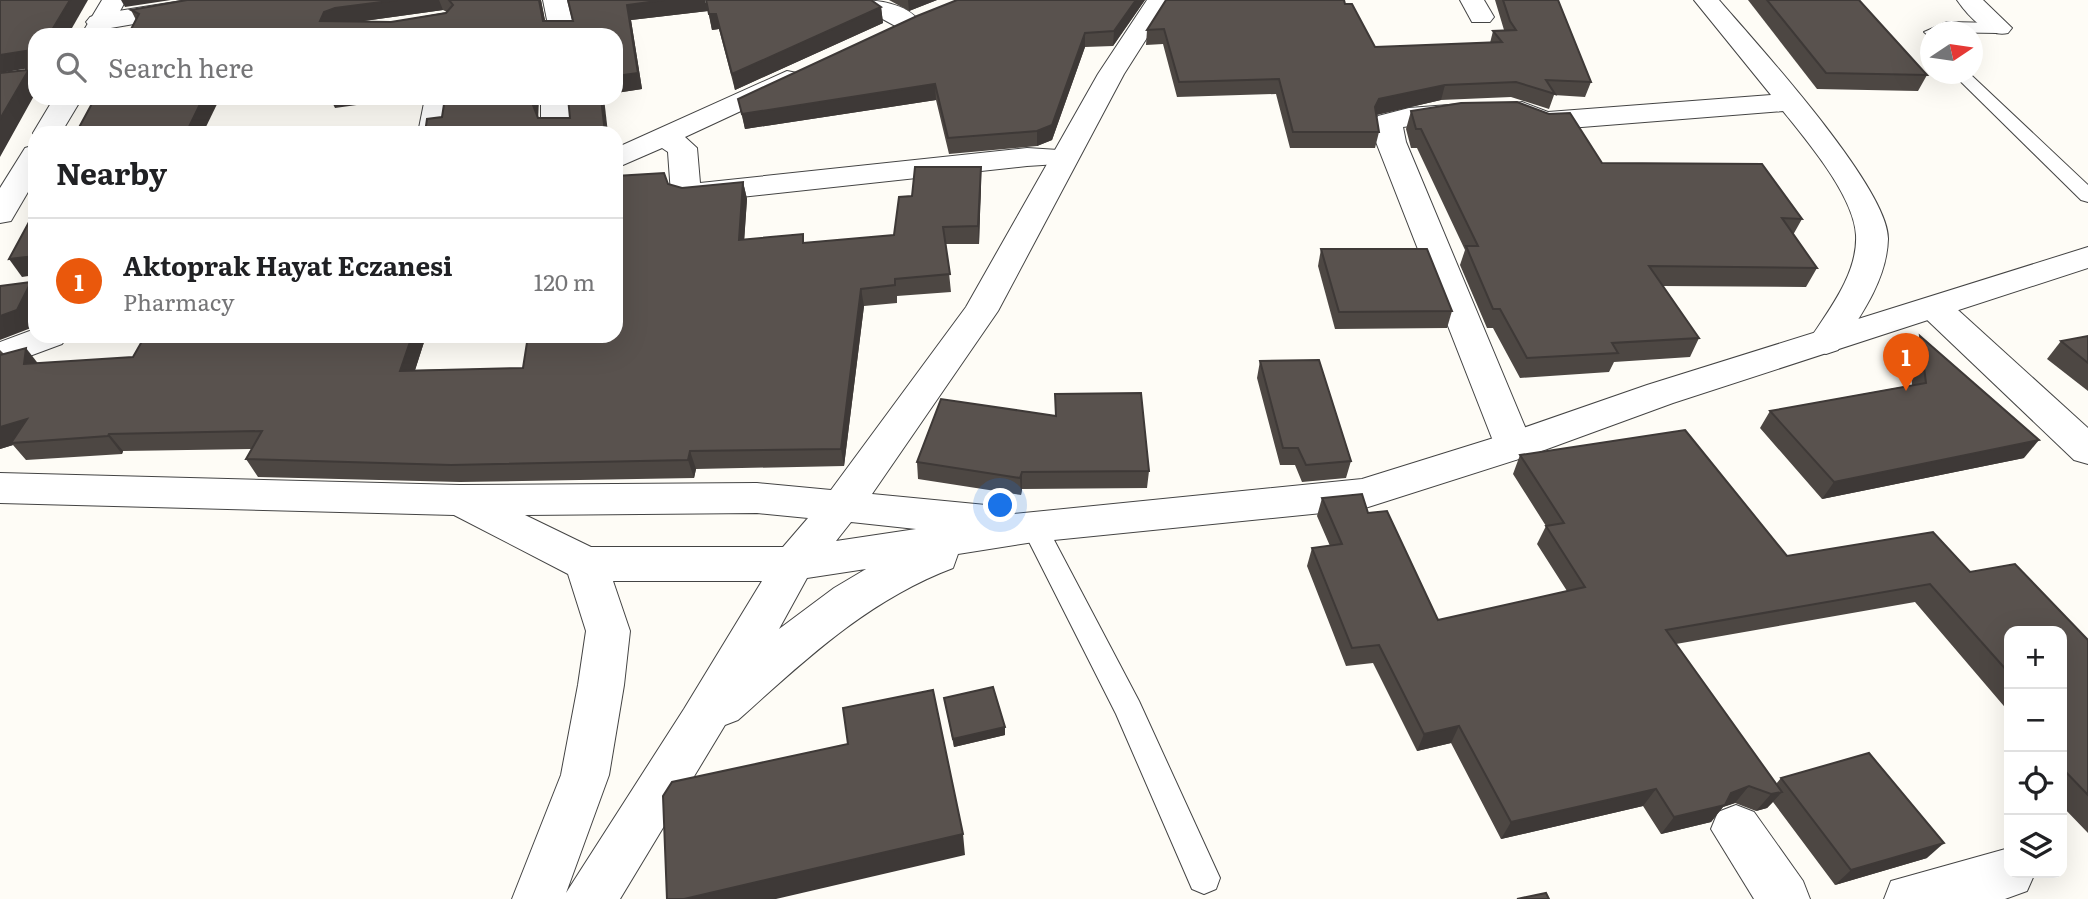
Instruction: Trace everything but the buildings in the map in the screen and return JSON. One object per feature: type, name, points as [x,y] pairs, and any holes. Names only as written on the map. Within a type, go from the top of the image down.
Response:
[{"type":"street","points":[[98,28],[114,0]]},
{"type":"street","points":[[102,28],[233,0]]},
{"type":"street","points":[[555,0],[561,28]]},
{"type":"street","points":[[866,0],[908,24]]},
{"type":"street","points":[[590,899],[701,724],[794,564],[843,504],[981,312],[1111,74],[1159,0]]},
{"type":"street","points":[[1706,0],[1830,150],[1859,200],[1873,231],[1869,260],[1854,298],[1826,342]]},
{"type":"street","points":[[1969,0],[1999,28]]},
{"type":"street","points":[[623,156],[810,68]]},
{"type":"street","points":[[1514,446],[1391,142],[1388,122],[1409,116],[1492,110],[1524,110],[1544,121],[1790,102]]},
{"type":"street","points":[[51,126],[64,105]]},
{"type":"street","points":[[433,126],[438,105]]},
{"type":"street","points":[[555,105],[556,126]]},
{"type":"street","points":[[664,137],[682,148],[686,194],[1027,157],[1064,157]]},
{"type":"street","points":[[0,214],[28,166]]},
{"type":"street","points":[[460,500],[586,564],[794,564],[1034,526],[1362,494],[1514,446],[1660,394],[2088,257]]},
{"type":"street","points":[[1935,308],[2088,450]]},
{"type":"street","points":[[0,355],[32,343]]},
{"type":"street","points":[[0,488],[460,500],[757,498],[843,504],[1034,526]]},
{"type":"street","points":[[701,724],[830,614],[883,579],[930,558],[1034,526]]},
{"type":"street","points":[[538,899],[585,775],[601,685],[608,631],[586,564]]},
{"type":"street","points":[[1736,829],[1784,899]]},
{"type":"street","points":[[1909,899],[2004,874]]},
{"type":"lane","points":[[1983,28],[1999,28]]},
{"type":"lane","points":[[1971,84],[2088,196]]},
{"type":"lane","points":[[1034,526],[1129,710],[1204,878]]},
{"type":"place","name":"Aktoprak Hayat Eczanesi","points":[[1906,391]]}]
